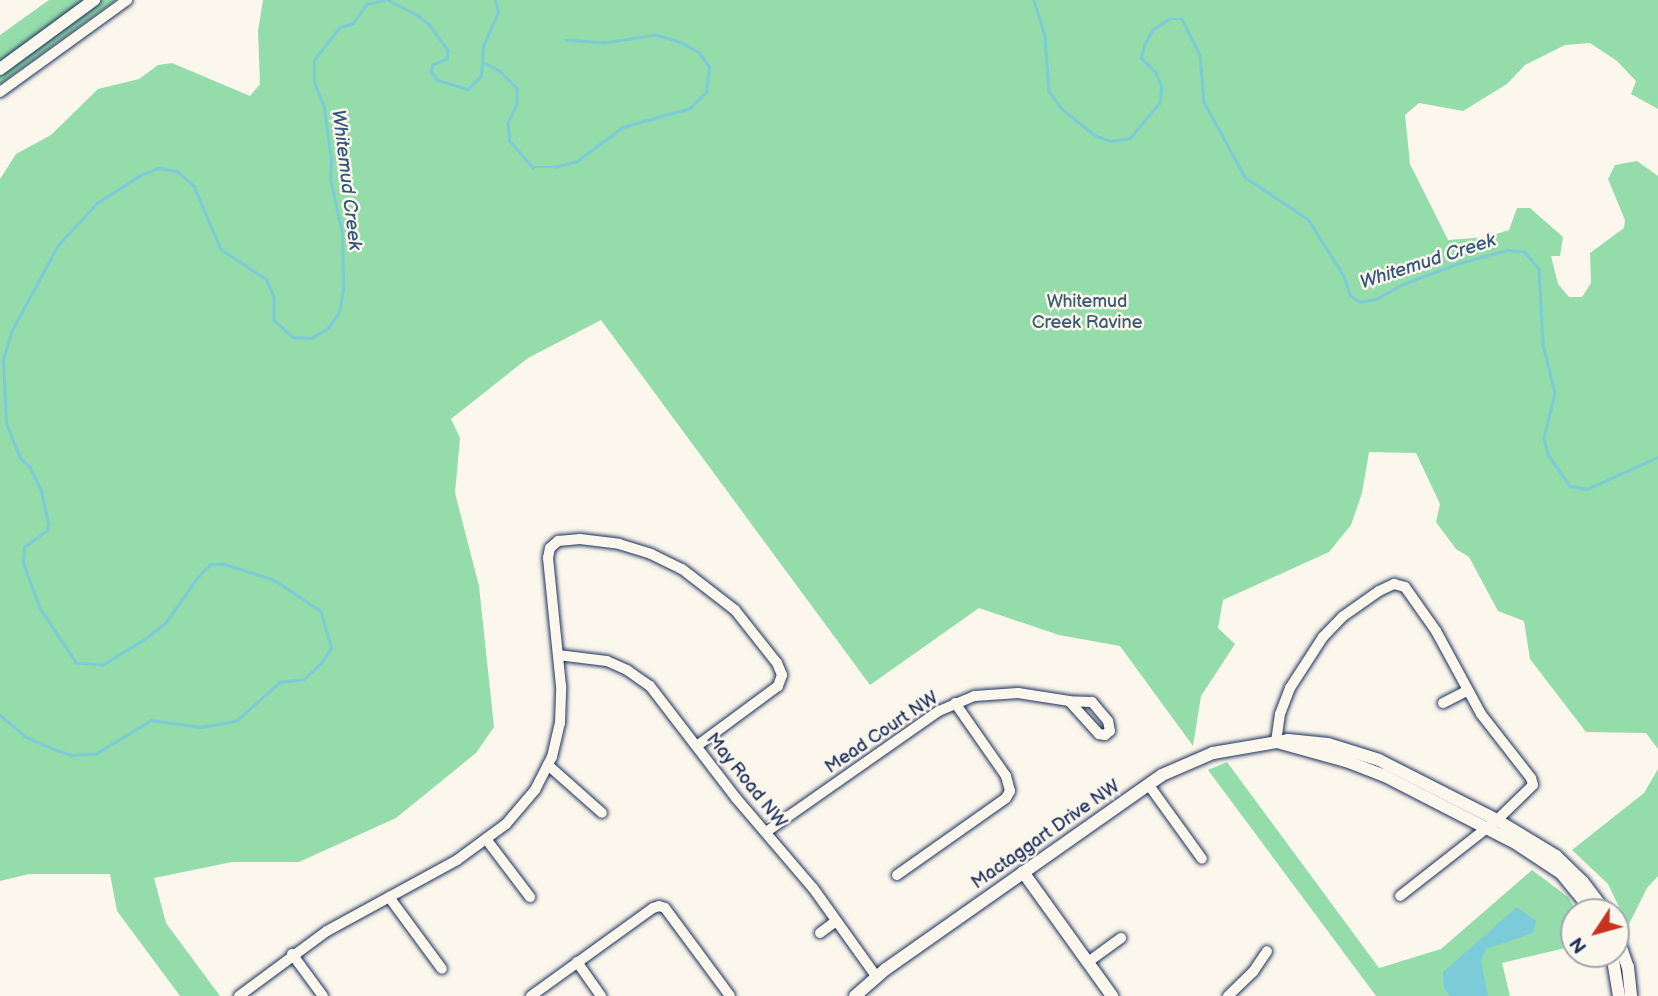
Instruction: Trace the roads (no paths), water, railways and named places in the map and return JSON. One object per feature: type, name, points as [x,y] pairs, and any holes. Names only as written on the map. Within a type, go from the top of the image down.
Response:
[{"type":"street","points":[[0,69],[94,0]]},
{"type":"street","points":[[0,92],[127,0]]},
{"type":"street","points":[[239,996],[292,954],[443,869],[486,839],[519,811],[548,765],[556,744],[561,711],[548,558],[550,548],[558,541],[580,539],[620,544],[666,561],[697,579],[745,621],[778,663],[782,675],[775,689],[697,746]]},
{"type":"street","points":[[1276,742],[1287,696],[1313,649],[1342,617],[1394,584],[1405,587],[1427,616],[1467,691],[1494,734],[1532,781],[1530,790],[1492,824],[1400,896]]},
{"type":"street","name":"May Road NW","points":[[558,655],[596,658],[634,674],[659,695],[876,976]]},
{"type":"street","points":[[1443,703],[1467,691]]},
{"type":"street","name":"Mead Court NW","points":[[766,832],[939,710],[955,703],[998,692],[1069,701]]},
{"type":"street","points":[[897,874],[1006,798],[1010,791],[1006,776],[955,703]]},
{"type":"street","name":"Mactaggart Drive NW","points":[[855,996],[876,976],[1148,784],[1213,752],[1297,739],[1364,755],[1415,777],[1492,824],[1561,873],[1582,898]]},
{"type":"street","points":[[548,765],[602,813]]},
{"type":"street","points":[[1148,784],[1202,859]]},
{"type":"street","name":"Mactaggart Drive NW","points":[[1492,824],[1556,856],[1583,882],[1595,898]]},
{"type":"street","points":[[486,839],[530,897]]},
{"type":"street","points":[[1023,872],[1112,996]]},
{"type":"street","points":[[389,897],[442,969]]},
{"type":"street","points":[[531,996],[659,906],[665,908],[730,996]]},
{"type":"street","points":[[820,933],[836,921]]},
{"type":"street","points":[[1087,962],[1121,938]]},
{"type":"street","points":[[1228,996],[1253,972],[1267,951]]},
{"type":"street","points":[[292,954],[323,996]]},
{"type":"street","points":[[577,962],[601,996]]},
{"type":"street","points":[[1614,968],[1619,996]]},
{"type":"street","points":[[1628,968],[1631,996]]},
{"type":"water","points":[[1517,907],[1536,921],[1533,933],[1486,949],[1481,960],[1488,996],[1450,996],[1444,988],[1443,972]]},
{"type":"waterway","name":"Whitemud Creek","points":[[0,715],[26,737],[54,749],[71,755],[97,753],[151,720],[201,727],[236,721],[280,682],[304,679],[321,663],[331,648],[321,612],[273,580],[223,564],[210,565],[199,576],[166,623],[144,640],[103,665],[76,663],[40,609],[23,563],[24,547],[47,530],[48,524],[41,491],[30,468],[20,458],[6,423],[3,359],[11,332],[58,245],[97,203],[139,176],[158,168],[177,171],[194,186],[221,249],[266,279],[274,296],[274,320],[293,337],[311,338],[328,328],[339,312],[343,289],[342,233],[330,179],[331,159],[324,108],[314,82],[314,60],[339,28],[353,23],[367,4],[384,0]]},
{"type":"waterway","name":"Whitemud Creek","points":[[388,0],[429,24],[448,50],[447,59],[433,65],[431,72],[438,80],[468,89],[481,76],[483,46],[498,13],[495,0]]},
{"type":"waterway","name":"Whitemud Creek","points":[[1034,0],[1045,37],[1049,91],[1062,109],[1096,136],[1111,141],[1130,138],[1160,102],[1161,86],[1155,72],[1141,58],[1144,45],[1153,29],[1169,19],[1182,19],[1200,55],[1204,102],[1245,177],[1308,219],[1344,276],[1350,295],[1360,302],[1376,299],[1403,284],[1459,263],[1508,250],[1524,251],[1539,269],[1543,344],[1555,393],[1544,438],[1548,454],[1570,486],[1587,489],[1658,457]]},
{"type":"waterway","points":[[483,62],[499,70],[517,88],[517,104],[508,123],[510,141],[533,167],[555,167],[577,161],[623,127],[690,108],[706,92],[709,67],[699,53],[682,43],[656,35],[605,43],[566,40]]},
{"type":"park label","name":"Whitemud Creek Ravine","points":[[1087,313]]}]
